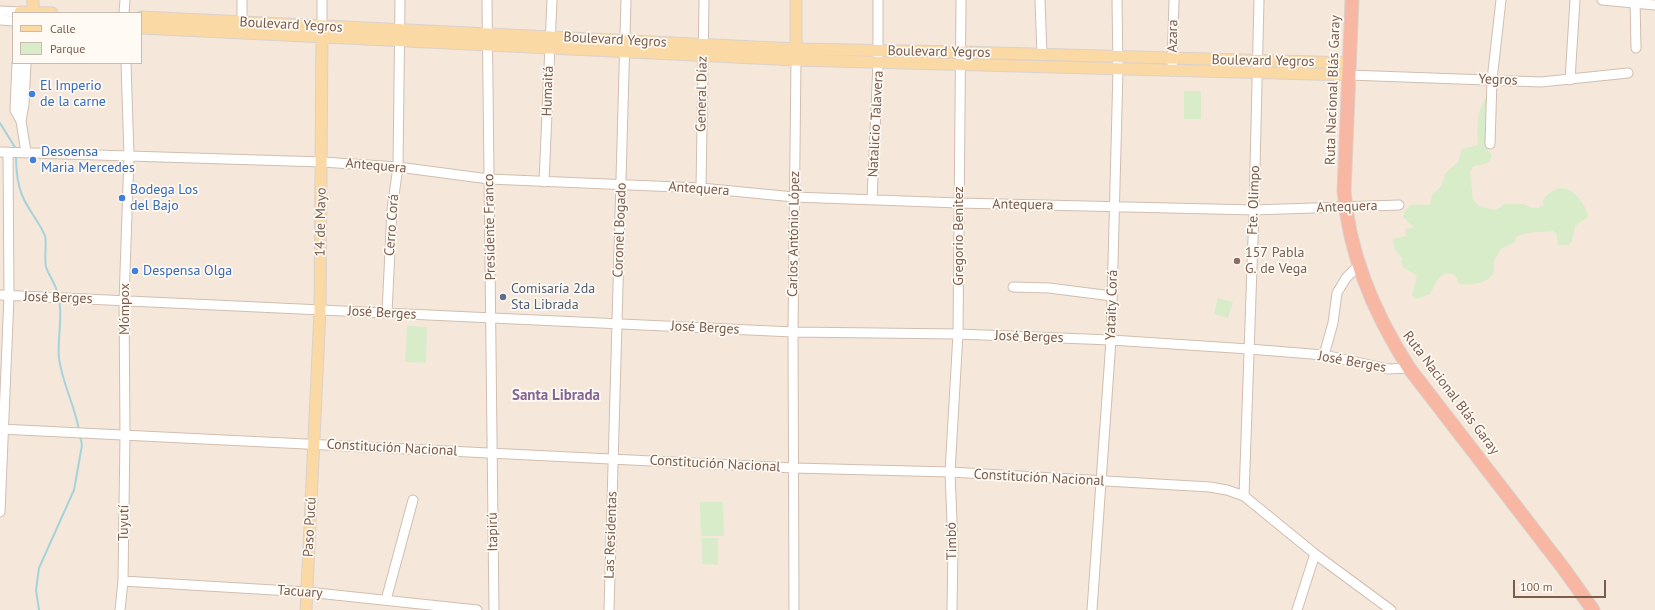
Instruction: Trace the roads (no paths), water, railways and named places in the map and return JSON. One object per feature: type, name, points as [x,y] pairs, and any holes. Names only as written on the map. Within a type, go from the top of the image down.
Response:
[{"type":"highway","name":"Ruta Nacional Blás Garay","points":[[1352,0],[1344,191],[1346,208],[1359,266],[1389,336],[1409,368],[1564,568],[1593,610]]},
{"type":"main road","points":[[20,0],[20,12],[33,12],[33,0]]},
{"type":"main road","name":"Carlos António López","points":[[796,0],[796,54]]},
{"type":"main road","name":"Boulevard Yegros","points":[[142,17],[243,22],[322,32],[878,57],[960,65],[1257,74],[1349,69]]},
{"type":"main road","name":"Boulevard Yegros","points":[[142,28],[242,34],[322,32]]},
{"type":"main road","name":"14 de Mayo","points":[[314,444],[320,310],[322,32]]},
{"type":"main road","name":"Boulevard Yegros","points":[[878,57],[961,52],[1258,62],[1349,69]]},
{"type":"main road","name":"Paso Pucú","points":[[306,610],[314,444]]},
{"type":"street","points":[[124,12],[125,0]]},
{"type":"street","points":[[242,0],[242,34]]},
{"type":"street","name":"14 de Mayo","points":[[322,0],[322,32]]},
{"type":"street","name":"Cerro Corá","points":[[387,313],[392,209],[398,167],[400,0]]},
{"type":"street","name":"Presidente Franco","points":[[487,0],[492,453]]},
{"type":"street","name":"Humaitá","points":[[544,182],[552,0]]},
{"type":"street","name":"Coronel Bogado","points":[[613,459],[626,46],[626,0]]},
{"type":"street","name":"General Díaz","points":[[701,188],[704,0]]},
{"type":"street","name":"Natalicio Talavera","points":[[872,200],[878,57],[878,0]]},
{"type":"street","name":"Gregorio Benitez","points":[[950,472],[958,334],[961,0]]},
{"type":"street","points":[[1040,0],[1042,55]]},
{"type":"street","name":"Yataity Corá","points":[[1092,610],[1111,340],[1118,70],[1117,0]]},
{"type":"street","name":"Azara","points":[[1172,71],[1174,0]]},
{"type":"street","name":"Fte. Olimpo","points":[[1244,496],[1254,210],[1259,0]]},
{"type":"street","points":[[1490,144],[1492,80],[1501,0]]},
{"type":"street","points":[[1570,80],[1575,0]]},
{"type":"street","points":[[1602,0],[1635,1],[1655,5]]},
{"type":"street","points":[[1635,1],[1636,48]]},
{"type":"street","points":[[0,10],[20,12]]},
{"type":"street","points":[[0,20],[12,21]]},
{"type":"street","name":"Carlos António López","points":[[794,610],[793,332],[796,54]]},
{"type":"street","points":[[17,64],[14,101],[15,110],[21,121]]},
{"type":"street","points":[[26,64],[24,104],[21,121],[26,152]]},
{"type":"street","name":"Mómpox","points":[[125,435],[124,301],[129,156],[126,64]]},
{"type":"street","name":"Yegros","points":[[1349,69],[1368,77],[1541,82],[1628,73]]},
{"type":"street","points":[[0,512],[5,295],[4,152]]},
{"type":"street","name":"Antequera","points":[[4,152],[322,162],[398,167],[489,179],[701,188],[794,197],[872,200],[1254,210],[1399,205]]},
{"type":"street","points":[[1324,355],[1333,323],[1338,293],[1346,278],[1359,266]]},
{"type":"street","points":[[1013,287],[1049,288],[1112,296]]},
{"type":"street","name":"José Berges","points":[[5,295],[793,332],[958,334],[1111,340],[1324,355],[1388,370],[1409,368]]},
{"type":"street","name":"Constitución Nacional","points":[[2,429],[794,468],[950,472],[1210,487],[1227,490],[1244,496],[1315,554],[1391,610]]},
{"type":"street","name":"Tuyutí","points":[[120,610],[125,435]]},
{"type":"street","name":"Itapirú","points":[[492,453],[494,610]]},
{"type":"street","name":"Las Residentas","points":[[609,610],[613,459]]},
{"type":"street","name":"Timbó","points":[[950,472],[953,546],[952,610]]},
{"type":"street","points":[[386,600],[413,500]]},
{"type":"street","points":[[1297,610],[1315,554]]},
{"type":"street","name":"Tacuary","points":[[122,581],[307,592],[477,610]]},
{"type":"waterway","points":[[0,123],[16,149]]},
{"type":"waterway","points":[[16,155],[17,175],[20,190],[24,200],[40,225],[45,236],[46,267],[56,287],[58,295]]},
{"type":"waterway","points":[[59,300],[59,358],[79,430]]},
{"type":"waterway","points":[[39,610],[36,590],[39,568],[74,490],[82,445],[80,436]]},
{"type":"place","name":"El Imperio de la carne","points":[[32,94]]},
{"type":"place","name":"Desoensa Maria Mercedes","points":[[33,160]]},
{"type":"place","name":"Bodega Los del Bajo","points":[[122,198]]},
{"type":"place","name":"157 Pabla G. de Vega","points":[[1237,261]]},
{"type":"place","name":"Despensa Olga","points":[[135,271]]},
{"type":"place","name":"Comisaría 2da Sta Librada","points":[[503,297]]},
{"type":"district","name":"Santa Librada","points":[[556,396]]}]
